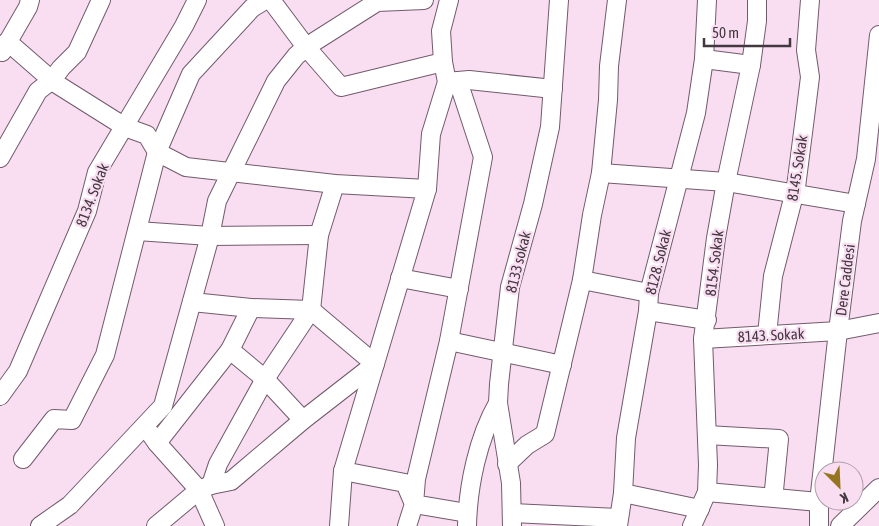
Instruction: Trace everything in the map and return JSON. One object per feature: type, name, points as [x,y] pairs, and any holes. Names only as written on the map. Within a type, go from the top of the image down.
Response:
[{"type":"street","points":[[30,0],[28,7],[3,48],[125,126],[147,135],[157,152],[186,167],[335,184],[427,189]]},
{"type":"street","points":[[0,158],[38,90],[52,80],[77,52],[101,0]]},
{"type":"street","points":[[23,460],[54,419],[72,420],[105,355],[157,152],[191,74],[252,8],[265,0]]},
{"type":"street","points":[[271,0],[306,47],[341,87],[443,62]]},
{"type":"street","points":[[40,526],[70,505],[162,406],[210,236],[217,200],[276,80],[306,47],[377,2],[424,0]]},
{"type":"street","points":[[407,526],[414,504],[416,478],[449,341],[483,157],[443,62],[441,31],[449,0]]},
{"type":"street","name":"8133 sokak","points":[[512,519],[511,483],[498,403],[510,287],[533,204],[550,127],[559,0]]},
{"type":"street","points":[[507,464],[527,445],[545,434],[562,365],[582,280],[601,173],[608,100],[609,66],[617,0]]},
{"type":"street","name":"8128. Sokak","points":[[618,522],[623,494],[626,438],[648,311],[649,293],[696,113],[704,59],[707,0]]},
{"type":"street","name":"8154. Sokak","points":[[692,526],[707,492],[704,339],[716,238],[751,65],[757,21],[757,0]]},
{"type":"street","name":"8145. Sokak","points":[[767,335],[773,276],[794,194],[810,77],[806,50],[810,0]]},
{"type":"street","name":"8134. Sokak","points":[[0,396],[18,371],[86,211],[97,172],[125,126],[194,1]]},
{"type":"street","name":"Dere Caddesi","points":[[824,461],[852,221],[866,159],[879,37]]},
{"type":"street","points":[[704,59],[751,65]]},
{"type":"street","points":[[452,82],[469,80],[553,89]]},
{"type":"street","points":[[339,526],[343,470],[427,189],[432,134],[452,82]]},
{"type":"street","points":[[601,173],[726,182],[856,204]]},
{"type":"street","points":[[156,526],[205,487],[265,379],[311,310],[319,236],[335,184]]},
{"type":"street","points":[[137,231],[210,236],[319,236]]},
{"type":"street","points":[[400,278],[459,289]]},
{"type":"street","points":[[582,280],[649,293]]},
{"type":"street","points":[[192,302],[252,308],[311,310],[375,364]]},
{"type":"street","points":[[157,443],[230,350],[252,308]]},
{"type":"street","points":[[648,311],[707,320]]},
{"type":"street","name":"8143. Sokak","points":[[704,339],[838,331],[879,323]]},
{"type":"street","points":[[449,341],[562,365]]},
{"type":"street","points":[[230,350],[265,379],[303,420]]},
{"type":"street","points":[[205,487],[231,481],[303,420],[375,364]]},
{"type":"street","points":[[414,504],[467,520],[468,500],[482,438],[488,421],[498,403]]},
{"type":"street","points":[[145,426],[157,443],[205,487],[214,526]]},
{"type":"street","points":[[706,435],[779,439],[774,490],[771,497]]},
{"type":"street","points":[[343,470],[405,483],[414,504]]},
{"type":"street","points":[[840,526],[879,488]]},
{"type":"street","points":[[707,492],[814,501]]},
{"type":"street","points":[[623,494],[700,509]]},
{"type":"street","name":"Dere Caddesi","points":[[819,526],[820,511]]},
{"type":"street","points":[[512,519],[618,522]]}]
